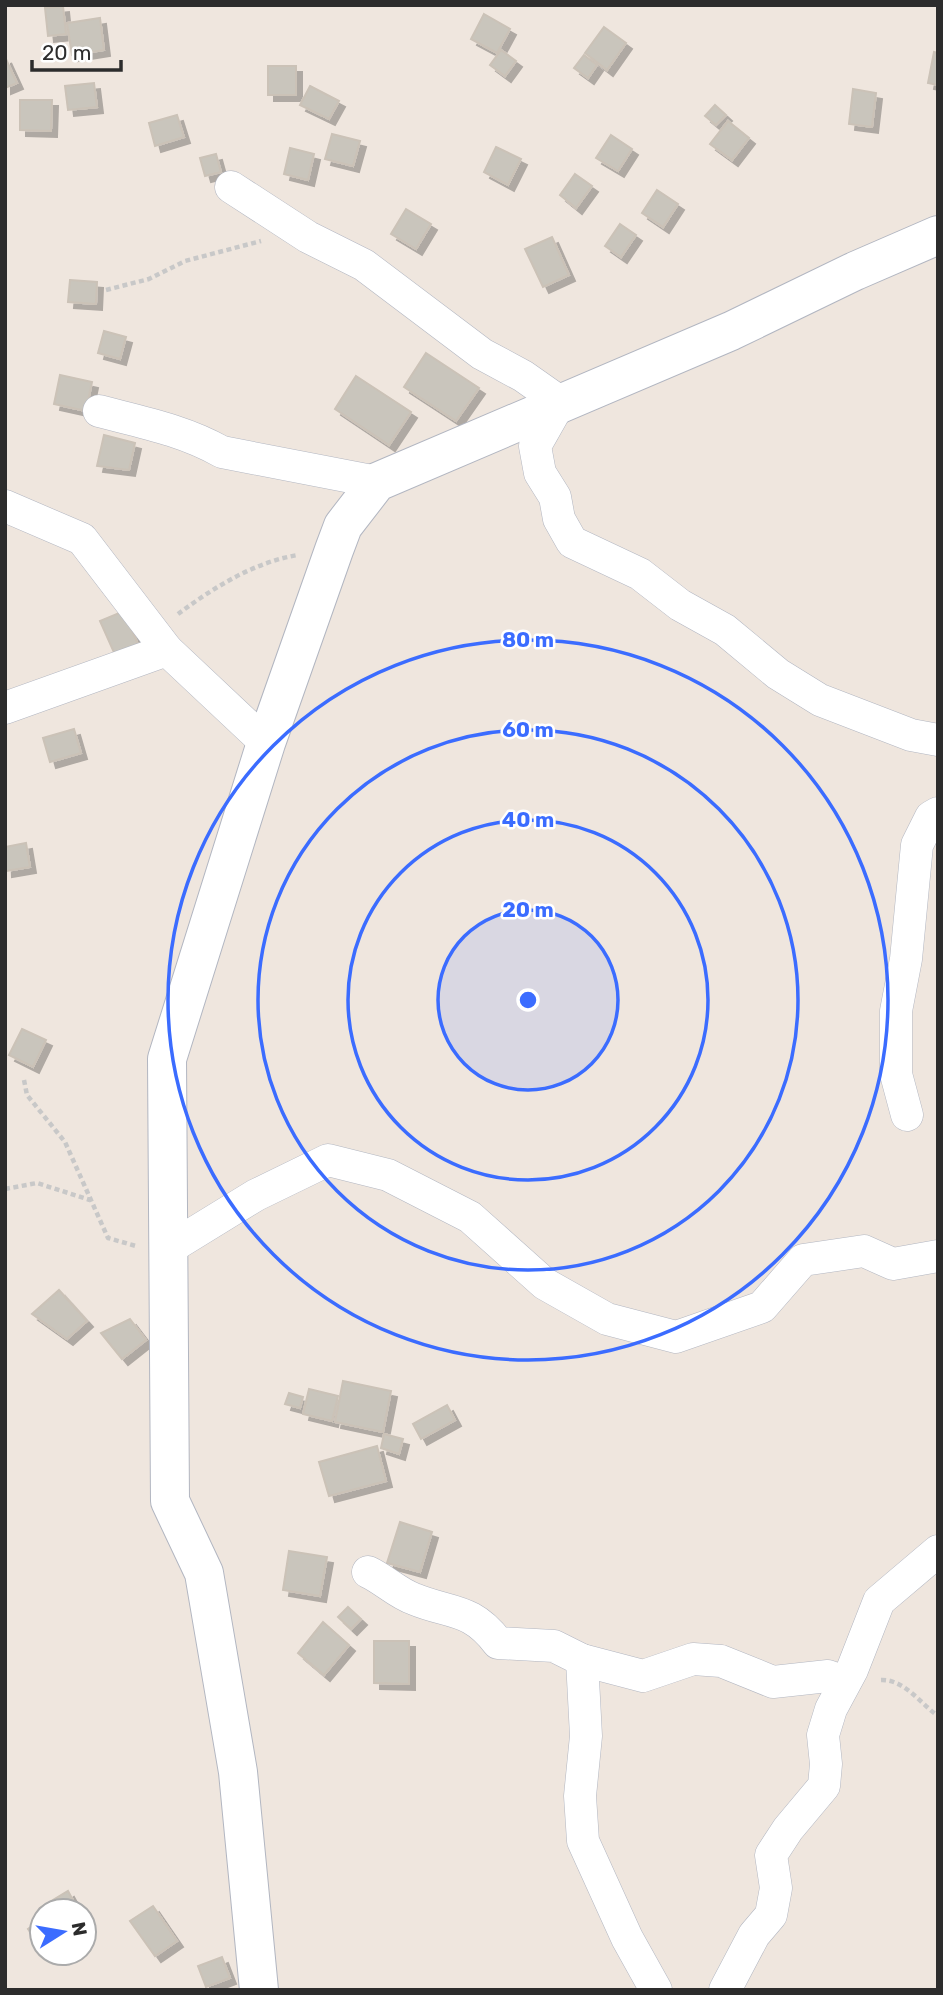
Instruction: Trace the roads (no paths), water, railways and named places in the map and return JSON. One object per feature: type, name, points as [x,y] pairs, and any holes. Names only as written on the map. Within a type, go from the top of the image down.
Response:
[{"type":"street","points":[[231,187],[290,226],[364,265],[482,354],[523,376],[560,402]]},
{"type":"street","points":[[259,1990],[238,1772],[204,1573],[170,1501],[167,1059],[266,743],[343,526],[377,481],[731,331],[855,271],[938,236]]},
{"type":"street","points":[[560,402],[535,446],[540,473],[555,497],[559,519],[572,542],[640,574],[680,605],[725,630],[778,674],[820,700],[911,735],[938,740]]},
{"type":"street","points":[[99,411],[148,421],[204,442],[222,452],[377,481]]},
{"type":"street","points":[[5,506],[82,539],[158,638],[266,743]]},
{"type":"street","points":[[5,708],[158,638]]},
{"type":"street","points":[[907,1115],[896,1074],[896,1011],[909,939],[910,888],[917,845],[931,817],[938,813]]},
{"type":"street","points":[[168,1250],[256,1195],[328,1160],[388,1175],[470,1217],[545,1284],[607,1319],[676,1337],[762,1307],[803,1260],[864,1251],[893,1264],[938,1256]]},
{"type":"street","points":[[725,1990],[754,1935],[771,1915],[776,1888],[771,1855],[788,1829],[824,1786],[826,1764],[823,1735],[831,1709],[879,1601],[938,1551]]},
{"type":"street","points":[[368,1572],[416,1601],[472,1616],[487,1628],[498,1643],[554,1646],[582,1660],[643,1676],[693,1659],[721,1661],[773,1682],[828,1676],[845,1682]]},
{"type":"street","points":[[582,1660],[586,1736],[580,1796],[583,1841],[627,1938],[656,1990]]}]
